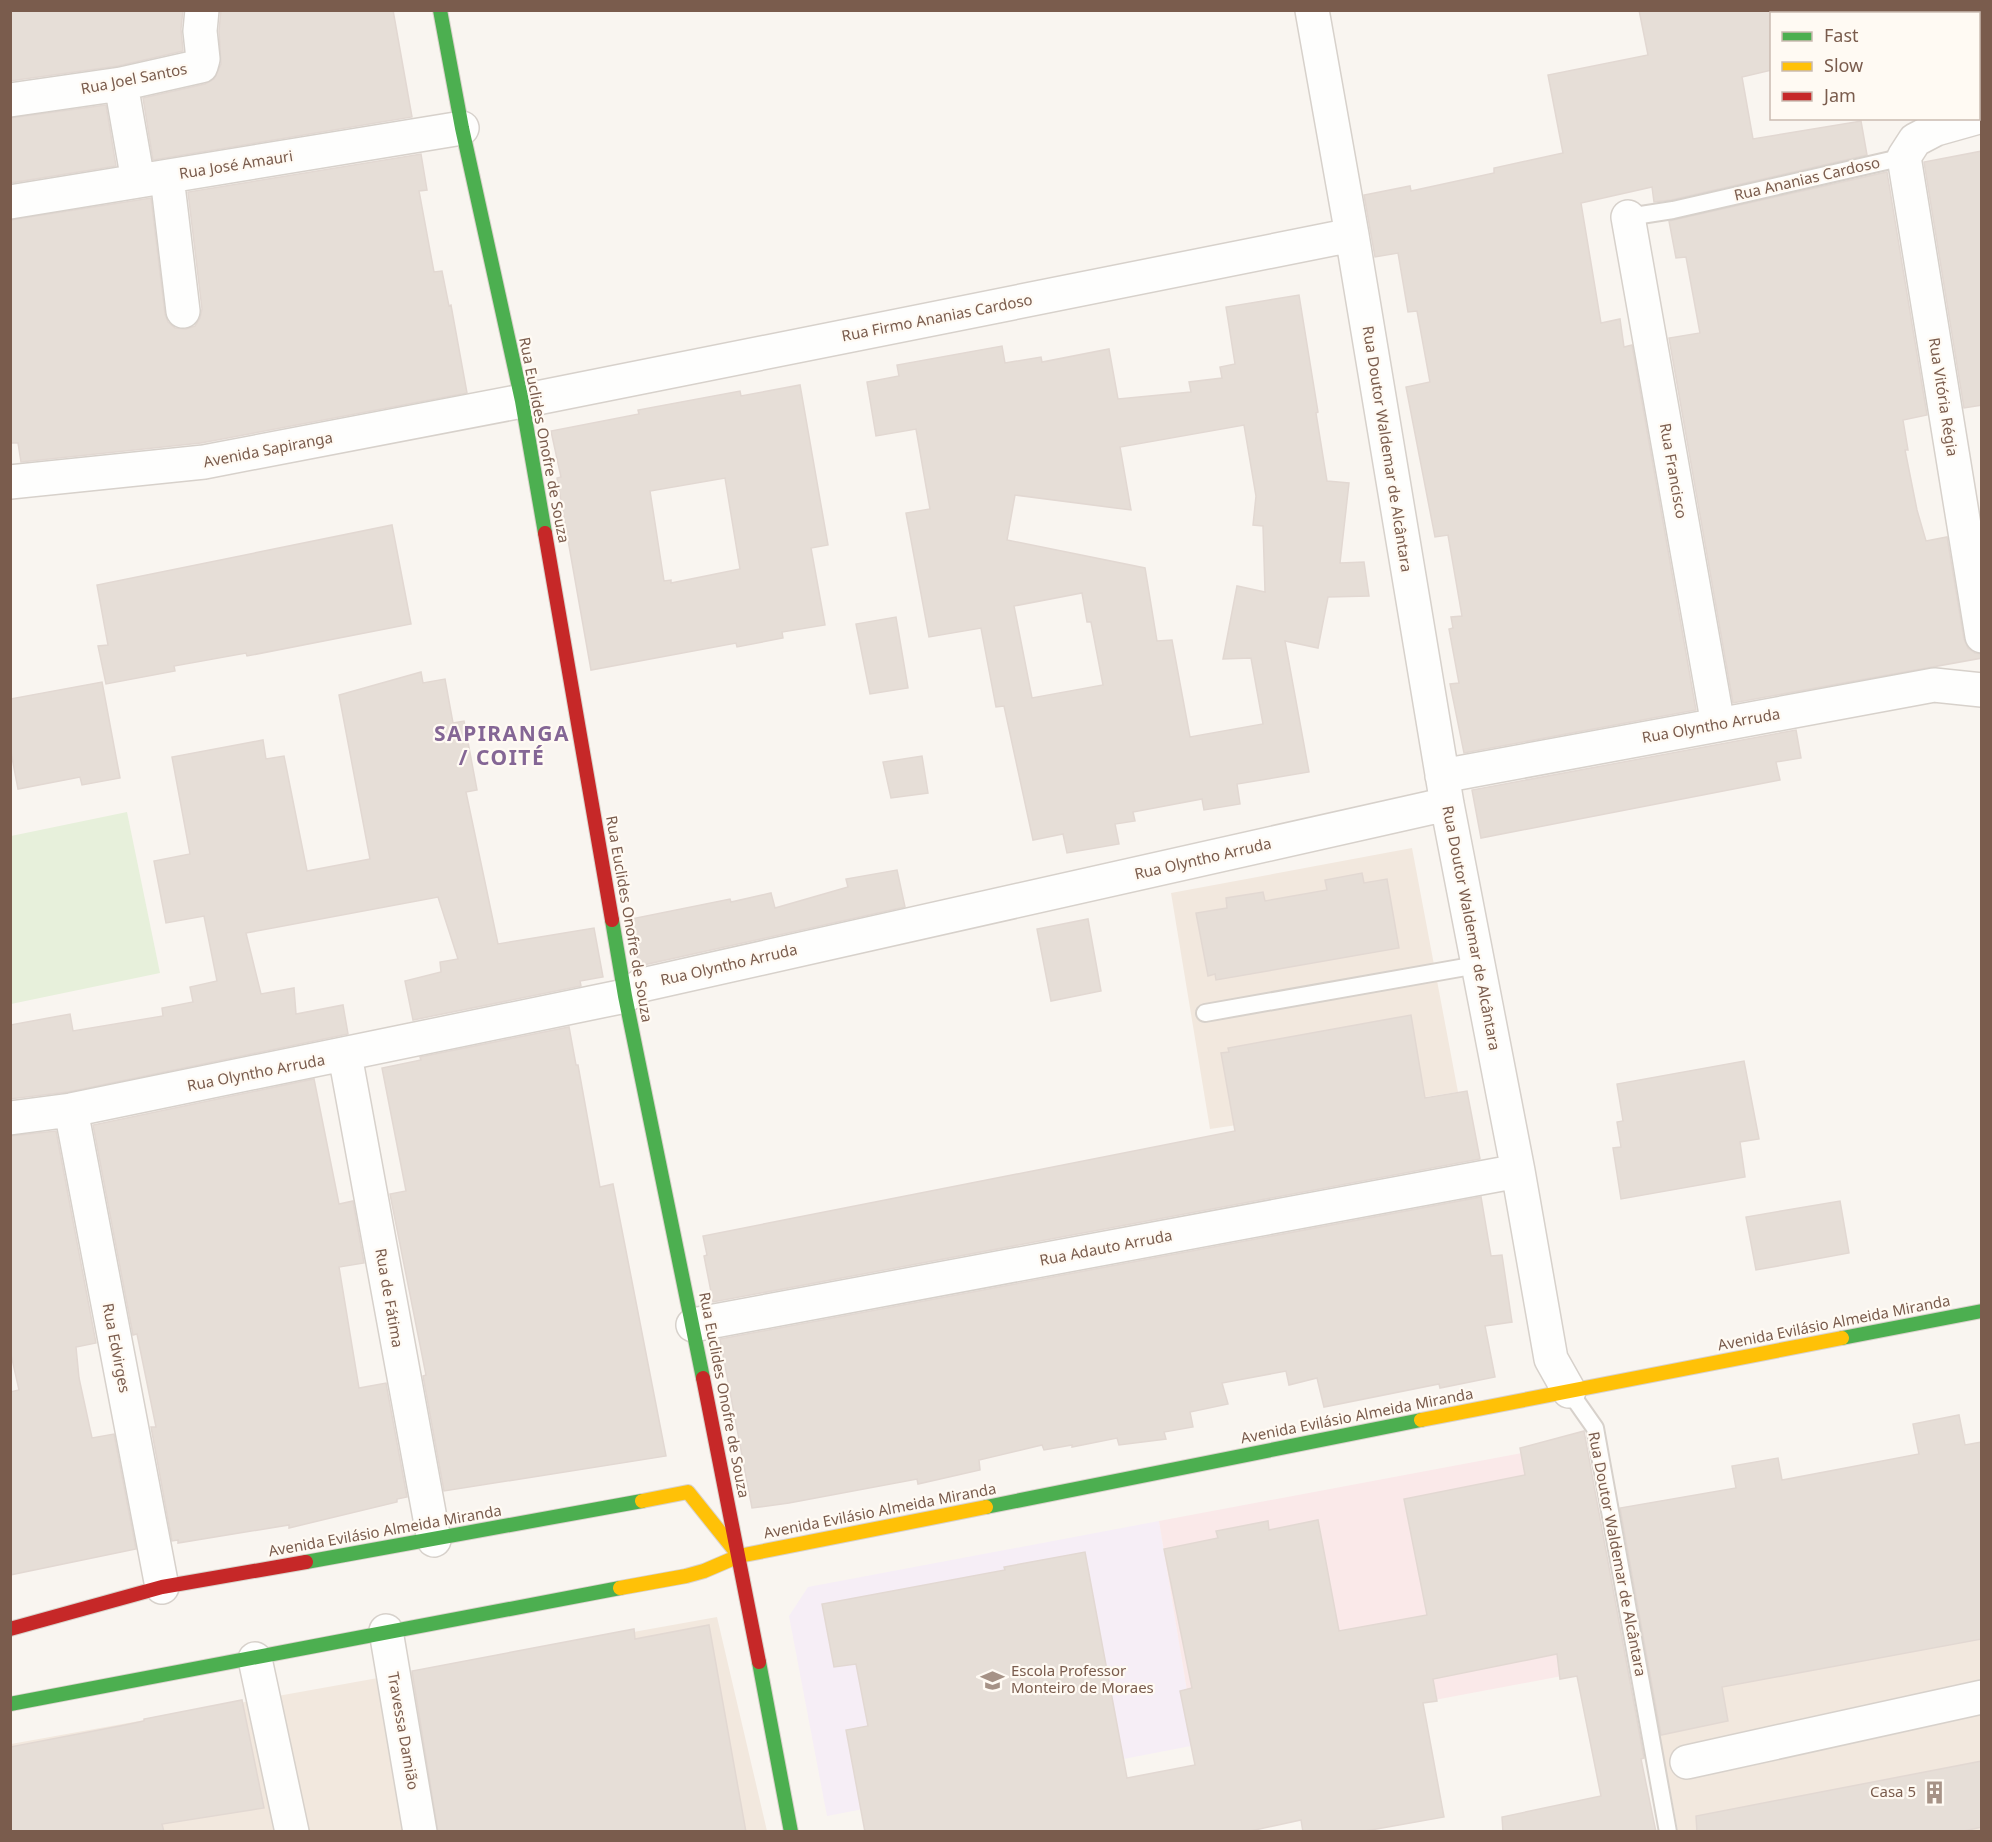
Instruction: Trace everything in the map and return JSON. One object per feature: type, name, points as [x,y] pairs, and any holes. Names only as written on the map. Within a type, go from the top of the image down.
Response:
[{"type":"street","name":"Rua Joel Santos","points":[[10,100],[121,84],[201,66],[203,59],[200,31],[202,10]]},
{"type":"street","name":"Rua Euclides Onofre de Souza","points":[[440,10],[462,128],[522,401],[625,996],[739,1556],[791,1832]]},
{"type":"street","name":"Rua Doutor Waldemar de Alcântara","points":[[1312,10],[1352,235],[1444,790],[1518,1171],[1551,1359],[1569,1391]]},
{"type":"street","points":[[121,84],[152,179],[183,311]]},
{"type":"street","points":[[1904,157],[1915,140],[1936,129],[1970,120]]},
{"type":"street","name":"Rua José Amauri","points":[[10,202],[462,128]]},
{"type":"street","name":"Rua Vitória Régia","points":[[1904,157],[1982,636]]},
{"type":"street","name":"Rua Francisco","points":[[1628,217],[1718,725]]},
{"type":"street","name":"Rua Firmo Ananias Cardoso","points":[[522,401],[1352,235]]},
{"type":"street","name":"Avenida Sapiranga","points":[[10,482],[204,462],[522,401]]},
{"type":"street","name":"Rua Olyntho Arruda","points":[[10,1118],[71,1110],[625,996],[642,985],[1718,725],[1934,685],[1982,690]]},
{"type":"street","name":"Rua de Fátima","points":[[345,1055],[434,1540]]},
{"type":"street","name":"Rua Edvirges","points":[[71,1110],[162,1587]]},
{"type":"street","name":"Rua Adauto Arruda","points":[[693,1325],[1518,1171]]},
{"type":"street","name":"Avenida Evilásio Almeida Miranda","points":[[10,1704],[686,1576],[739,1556],[1982,1311]]},
{"type":"street","name":"Avenida Evilásio Almeida Miranda","points":[[10,1629],[162,1587],[434,1540],[688,1492],[739,1556]]},
{"type":"street","name":"Travessa Damião","points":[[386,1631],[420,1832]]},
{"type":"street","points":[[255,1659],[292,1832]]},
{"type":"street","points":[[1688,1762],[1982,1697]]},
{"type":"lane","name":"Rua Ananias Cardoso","points":[[1628,217],[1673,210],[1904,157]]},
{"type":"lane","points":[[1205,1013],[1477,965]]},
{"type":"lane","name":"Rua Doutor Waldemar de Alcântara","points":[[1569,1391],[1595,1428],[1668,1832]]},
{"type":"shaded area","points":[[1412,848],[1458,1092],[1210,1129],[1171,893]]},
{"type":"shaded area","points":[[1522,1453],[1562,1676],[1196,1745],[1159,1521]]},
{"type":"shaded area","name":"Escola Professor Monteiro de Moraes","points":[[1159,1521],[1196,1745],[827,1816],[789,1616],[808,1587]]},
{"type":"shaded area","points":[[1981,1556],[1981,1831],[1678,1831],[1638,1623]]},
{"type":"shaded area","points":[[717,1617],[767,1831],[11,1832],[11,1744]]},
{"type":"green space","points":[[127,812],[160,973],[11,1004],[11,836]]},
{"type":"building","points":[[10,10],[183,10],[181,29],[183,51],[118,66],[10,81]]},
{"type":"building","points":[[221,10],[393,10],[412,117],[153,160],[143,98],[205,84],[214,79],[221,64],[219,31]]},
{"type":"building","points":[[1639,10],[1772,10],[1770,12],[1770,70],[1742,77],[1753,139],[1861,121],[1867,155],[1671,200],[1654,202],[1652,187],[1581,203],[1601,323],[1620,319],[1624,347],[1632,345],[1696,710],[1464,753],[1450,684],[1459,683],[1449,629],[1453,628],[1451,617],[1462,616],[1448,535],[1435,537],[1406,387],[1430,382],[1417,311],[1408,312],[1398,253],[1375,257],[1364,195],[1410,186],[1411,191],[1494,173],[1494,168],[1563,153],[1548,75],[1648,55]]},
{"type":"building","points":[[106,105],[116,166],[10,183],[10,118]]},
{"type":"building","points":[[1982,151],[1982,405],[1964,408],[1924,162]]},
{"type":"building","points":[[421,154],[427,190],[419,191],[434,272],[442,271],[449,306],[451,305],[467,393],[201,443],[21,462],[18,443],[10,443],[10,220],[151,198],[165,314],[168,322],[175,328],[186,329],[195,326],[202,309],[188,192]]},
{"type":"building","points":[[1887,172],[1927,415],[1903,420],[1908,450],[1905,450],[1926,541],[1947,537],[1964,639],[1968,648],[1975,653],[1982,654],[1982,658],[1733,703],[1669,338],[1700,333],[1686,257],[1676,258],[1669,221]]},
{"type":"building","points":[[1299,295],[1327,481],[1349,483],[1340,563],[1364,562],[1369,596],[1328,597],[1318,648],[1285,641],[1309,772],[1237,784],[1240,804],[1204,810],[1202,799],[1133,812],[1135,821],[1115,824],[1119,844],[1067,853],[1063,834],[1033,840],[1004,706],[996,707],[981,628],[929,637],[906,513],[930,509],[916,429],[876,436],[867,382],[899,376],[897,365],[1002,346],[1005,363],[1041,357],[1042,362],[1109,349],[1118,399],[1191,392],[1189,382],[1222,378],[1220,367],[1235,364],[1226,307]],"holes":[[[1244,425],[1256,496],[1253,525],[1263,526],[1265,592],[1237,586],[1223,659],[1251,658],[1263,724],[1190,737],[1172,640],[1157,641],[1145,568],[1007,540],[1015,495],[1131,510],[1120,447]],[[1082,593],[1087,622],[1091,622],[1103,685],[1032,698],[1014,606]]]},
{"type":"building","points":[[800,385],[828,545],[811,548],[825,625],[782,632],[783,638],[737,647],[736,643],[591,670],[557,478],[561,477],[551,431],[639,414],[638,410],[740,391],[741,396]],"holes":[[[725,478],[740,569],[671,583],[671,580],[664,581],[650,491]]]},
{"type":"building","points":[[392,525],[411,624],[247,656],[246,653],[174,666],[175,671],[106,684],[98,646],[108,645],[97,585]]},
{"type":"building","points":[[896,617],[908,688],[870,694],[856,624]]},
{"type":"building","points":[[421,672],[423,683],[445,679],[453,723],[464,721],[477,790],[466,792],[498,944],[594,928],[603,977],[580,981],[581,986],[413,1020],[405,981],[441,972],[440,962],[458,959],[438,897],[246,933],[261,994],[294,988],[296,1014],[343,1005],[348,1034],[68,1092],[10,1099],[10,1025],[70,1014],[73,1031],[163,1016],[162,1008],[193,1002],[190,987],[217,981],[204,916],[166,923],[154,861],[190,854],[172,757],[263,740],[266,759],[284,756],[307,871],[370,859],[339,695]]},
{"type":"building","points":[[102,682],[120,778],[82,785],[80,777],[18,789],[10,747],[10,699]]},
{"type":"building","points":[[1796,730],[1801,758],[1776,762],[1780,780],[1481,838],[1472,790]]},
{"type":"building","points":[[922,756],[928,793],[891,798],[883,762]]},
{"type":"building","points":[[897,870],[905,907],[639,966],[631,919],[771,893],[775,908],[848,887],[846,879]]},
{"type":"building","points":[[1362,873],[1364,883],[1387,879],[1399,948],[1216,980],[1215,974],[1208,976],[1196,913],[1227,908],[1226,898],[1263,892],[1265,901],[1327,890],[1325,880]]},
{"type":"building","points":[[1088,919],[1101,991],[1051,1001],[1037,929]]},
{"type":"building","points":[[1411,1015],[1425,1098],[1467,1091],[1480,1159],[713,1302],[704,1256],[707,1255],[703,1236],[1235,1131],[1221,1053],[1229,1052],[1228,1048]]},
{"type":"building","points":[[569,1027],[600,1187],[613,1184],[666,1456],[444,1491],[423,1376],[426,1375],[390,1194],[406,1191],[382,1068],[421,1060],[420,1057]]},
{"type":"building","points":[[1744,1061],[1759,1139],[1740,1142],[1745,1177],[1621,1199],[1613,1148],[1621,1147],[1617,1122],[1623,1121],[1617,1084]]},
{"type":"building","points":[[314,1079],[339,1204],[353,1201],[364,1263],[339,1267],[359,1388],[386,1383],[407,1497],[397,1499],[397,1502],[289,1528],[289,1525],[178,1543],[178,1540],[172,1541],[151,1427],[156,1427],[137,1334],[133,1335],[93,1125]]},
{"type":"building","points":[[56,1131],[96,1343],[76,1347],[79,1378],[92,1438],[114,1434],[136,1549],[10,1575],[10,1392],[19,1390],[10,1350],[10,1136]]},
{"type":"building","points":[[1481,1197],[1491,1256],[1502,1255],[1512,1322],[1485,1326],[1495,1377],[1440,1388],[1439,1384],[1324,1407],[1317,1378],[1289,1385],[1286,1371],[1222,1383],[1228,1404],[1190,1412],[1193,1427],[1164,1432],[1166,1439],[1119,1445],[1117,1438],[1044,1450],[1042,1445],[979,1460],[980,1470],[918,1484],[917,1479],[752,1508],[720,1339]]},
{"type":"building","points":[[1840,1201],[1849,1253],[1756,1270],[1746,1217]]},
{"type":"building","points":[[1959,1415],[1965,1445],[1982,1442],[1982,1639],[1722,1687],[1728,1721],[1661,1735],[1620,1508],[1736,1488],[1732,1466],[1778,1458],[1782,1480],[1919,1454],[1913,1424]]},
{"type":"building","points":[[1584,1431],[1644,1758],[1641,1759],[1656,1832],[1503,1832],[1502,1817],[1601,1796],[1577,1676],[1560,1679],[1557,1654],[1433,1679],[1437,1701],[1423,1703],[1444,1817],[1360,1832],[1303,1832],[1301,1820],[1246,1832],[865,1832],[846,1730],[868,1726],[856,1664],[834,1667],[822,1604],[1005,1570],[1004,1567],[1085,1552],[1127,1778],[1195,1765],[1180,1691],[1192,1688],[1164,1549],[1218,1538],[1216,1531],[1268,1521],[1269,1530],[1318,1520],[1339,1631],[1427,1615],[1404,1499],[1525,1475],[1520,1448]]},
{"type":"building","points":[[709,1625],[746,1832],[438,1832],[412,1671],[634,1629],[635,1639]]},
{"type":"building","points":[[242,1700],[264,1808],[162,1824],[164,1832],[10,1832],[10,1747]]},
{"type":"building","points":[[1982,1761],[1982,1827],[1960,1832],[1697,1832],[1696,1816]]},
{"type":"traffic: fast","points":[[440,10],[462,128],[522,401],[545,533]]},
{"type":"traffic: fast","points":[[612,920],[625,996],[703,1378]]},
{"type":"traffic: fast","points":[[1842,1338],[1982,1311]]},
{"type":"traffic: fast","points":[[986,1507],[1421,1420]]},
{"type":"traffic: fast","points":[[306,1562],[642,1501]]},
{"type":"traffic: fast","points":[[10,1704],[620,1588]]},
{"type":"traffic: fast","points":[[759,1662],[791,1832]]},
{"type":"traffic: slow","points":[[1421,1420],[1842,1338]]},
{"type":"traffic: slow","points":[[642,1501],[688,1492],[736,1552]]},
{"type":"traffic: slow","points":[[620,1588],[686,1576],[739,1556],[986,1507]]},
{"type":"traffic: jam","points":[[545,533],[612,920]]},
{"type":"traffic: jam","points":[[703,1378],[759,1662]]},
{"type":"traffic: jam","points":[[10,1629],[162,1587],[306,1562]]},
{"type":"place","name":"Escola Professor Monteiro de Moraes","points":[[993,1680]]},
{"type":"place","name":"Casa 5","points":[[1934,1792]]},
{"type":"district","name":"SAPIRANGA / COITÉ","points":[[502,746]]}]
